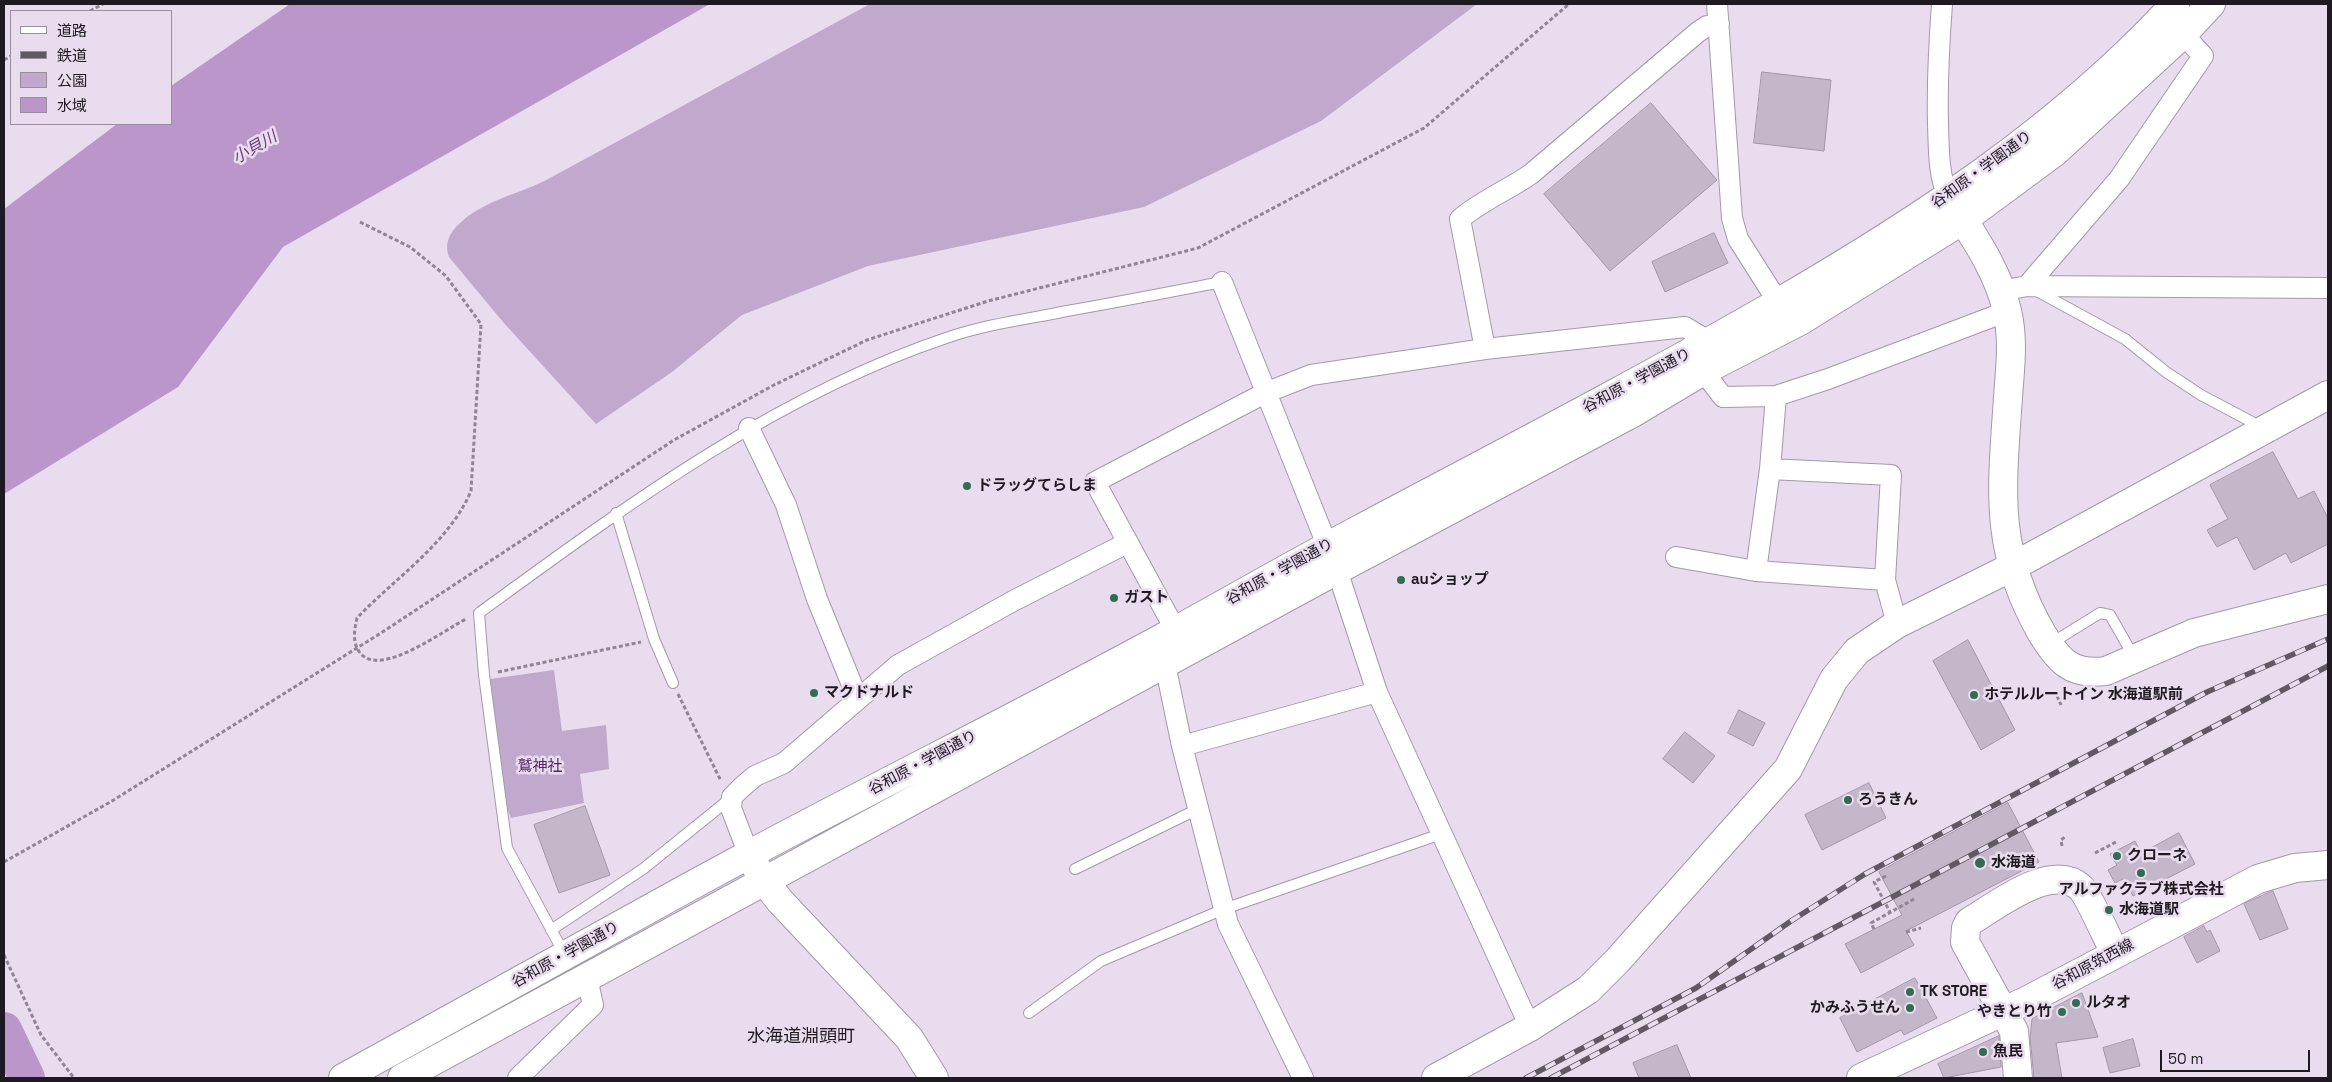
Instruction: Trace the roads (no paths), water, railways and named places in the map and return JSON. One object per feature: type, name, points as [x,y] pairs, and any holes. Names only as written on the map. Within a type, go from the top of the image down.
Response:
[{"type":"main road","name":"谷和原・学園通り","points":[[402,1078],[1165,664],[1332,558],[1710,342],[1892,235],[1948,197],[2038,130],[2154,27],[2175,4]]},
{"type":"main road","name":"谷和原・学園通り","points":[[343,1078],[749,855],[1176,631],[1631,414],[1703,372],[1800,321],[1963,220],[2054,152],[2183,34],[2211,4]]},
{"type":"main road","points":[[1948,197],[1990,265],[2012,296],[2012,349],[2003,513],[2012,567],[2026,604],[2049,644],[2070,667],[2079,671],[2093,673],[2106,671],[2194,633],[2328,599]]},
{"type":"main road","points":[[1436,1078],[1530,1028],[1588,990],[1625,953],[1788,768],[1834,679],[1857,651],[1897,624],[2012,567],[2328,395]]},
{"type":"main road","points":[[749,855],[765,882],[909,1038],[934,1078]]},
{"type":"main road","name":"谷和原筑西線","points":[[1861,1078],[2003,1012],[2258,879],[2295,868],[2328,865]]},
{"type":"main road","points":[[2018,1078],[2014,1031],[1966,942],[1966,928],[1970,922],[2033,884],[2054,878],[2071,881],[2082,888],[2115,953]]},
{"type":"street","points":[[1717,4],[1732,218],[1738,239],[1778,302]]},
{"type":"street","points":[[1942,4],[1937,70],[1939,164],[1941,181],[1948,197]]},
{"type":"street","points":[[1485,349],[1460,219],[1471,209],[1507,191],[1531,174],[1698,32],[1707,26],[1719,24]]},
{"type":"street","points":[[2012,296],[2119,179],[2203,56],[2183,34]]},
{"type":"street","points":[[1222,282],[1332,558],[1377,692],[1530,1028]]},
{"type":"street","points":[[1703,372],[1723,397],[1776,396],[1828,379],[2012,296],[2328,288]]},
{"type":"street","points":[[1176,631],[1095,482],[1265,393],[1311,375],[1485,349],[1685,327],[1710,342]]},
{"type":"street","points":[[1756,572],[1770,469],[1776,396]]},
{"type":"street","points":[[749,428],[786,505],[817,599],[857,697]]},
{"type":"street","points":[[1770,469],[1890,475],[1885,580],[1897,624]]},
{"type":"street","points":[[749,855],[731,808],[727,790],[784,763],[857,697],[898,665],[1015,600],[1127,543]]},
{"type":"street","points":[[1676,557],[1756,572],[1885,580]]},
{"type":"street","points":[[1165,664],[1182,746],[1228,924],[1302,1078]]},
{"type":"street","points":[[1182,746],[1377,692]]},
{"type":"street","points":[[518,1078],[592,1005],[587,978]]},
{"type":"lane","points":[[566,955],[550,930],[507,848],[484,675],[479,613],[616,513],[749,428],[851,376],[950,337],[1003,323],[1222,282]]},
{"type":"lane","points":[[2012,296],[2054,298],[2125,339],[2166,372],[2201,395],[2252,422],[2261,432]]},
{"type":"lane","points":[[616,513],[654,639],[673,682]]},
{"type":"lane","points":[[2049,644],[2094,616],[2106,613],[2110,615],[2135,658]]},
{"type":"lane","points":[[550,930],[643,869],[727,790]]},
{"type":"lane","points":[[1075,869],[1198,809]]},
{"type":"lane","points":[[1029,1013],[1101,961],[1224,909],[1441,834]]},
{"type":"water","name":"小貝川","points":[[290,4],[710,4],[283,247],[178,387],[4,494],[4,209],[116,125],[172,125],[172,85]]},
{"type":"waterway","points":[[4,1030],[27,1078]]},
{"type":"railway","points":[[1526,1078],[1696,988],[1791,921],[1865,874],[2207,692],[2328,639]]},
{"type":"railway","points":[[1551,1078],[2328,666]]},
{"type":"place","name":"ドラッグてらしま","points":[[967,486]]},
{"type":"place","name":"auショップ","points":[[1401,580]]},
{"type":"place","name":"ガスト","points":[[1114,598]]},
{"type":"place","name":"マクドナルド","points":[[814,693]]},
{"type":"place","name":"ホテルルートイン 水海道駅前","points":[[1974,695]]},
{"type":"place","name":"ろうきん","points":[[1848,800]]},
{"type":"place","name":"クローネ","points":[[2117,856]]},
{"type":"place","name":"水海道","points":[[1980,863]]},
{"type":"place","name":"アルファクラブ株式会社","points":[[2141,873]]},
{"type":"place","name":"水海道駅","points":[[2109,910]]},
{"type":"place","name":"TK STORE","points":[[1910,992]]},
{"type":"place","name":"ルタオ","points":[[2076,1003]]},
{"type":"place","name":"かみふうせん","points":[[1910,1008]]},
{"type":"place","name":"やきとり竹","points":[[2062,1012]]},
{"type":"place","name":"魚民","points":[[1983,1052]]},
{"type":"district","name":"水海道淵頭町","points":[[801,1037]]},
{"type":"park label","name":"鷲神社","points":[[540,767]]}]
